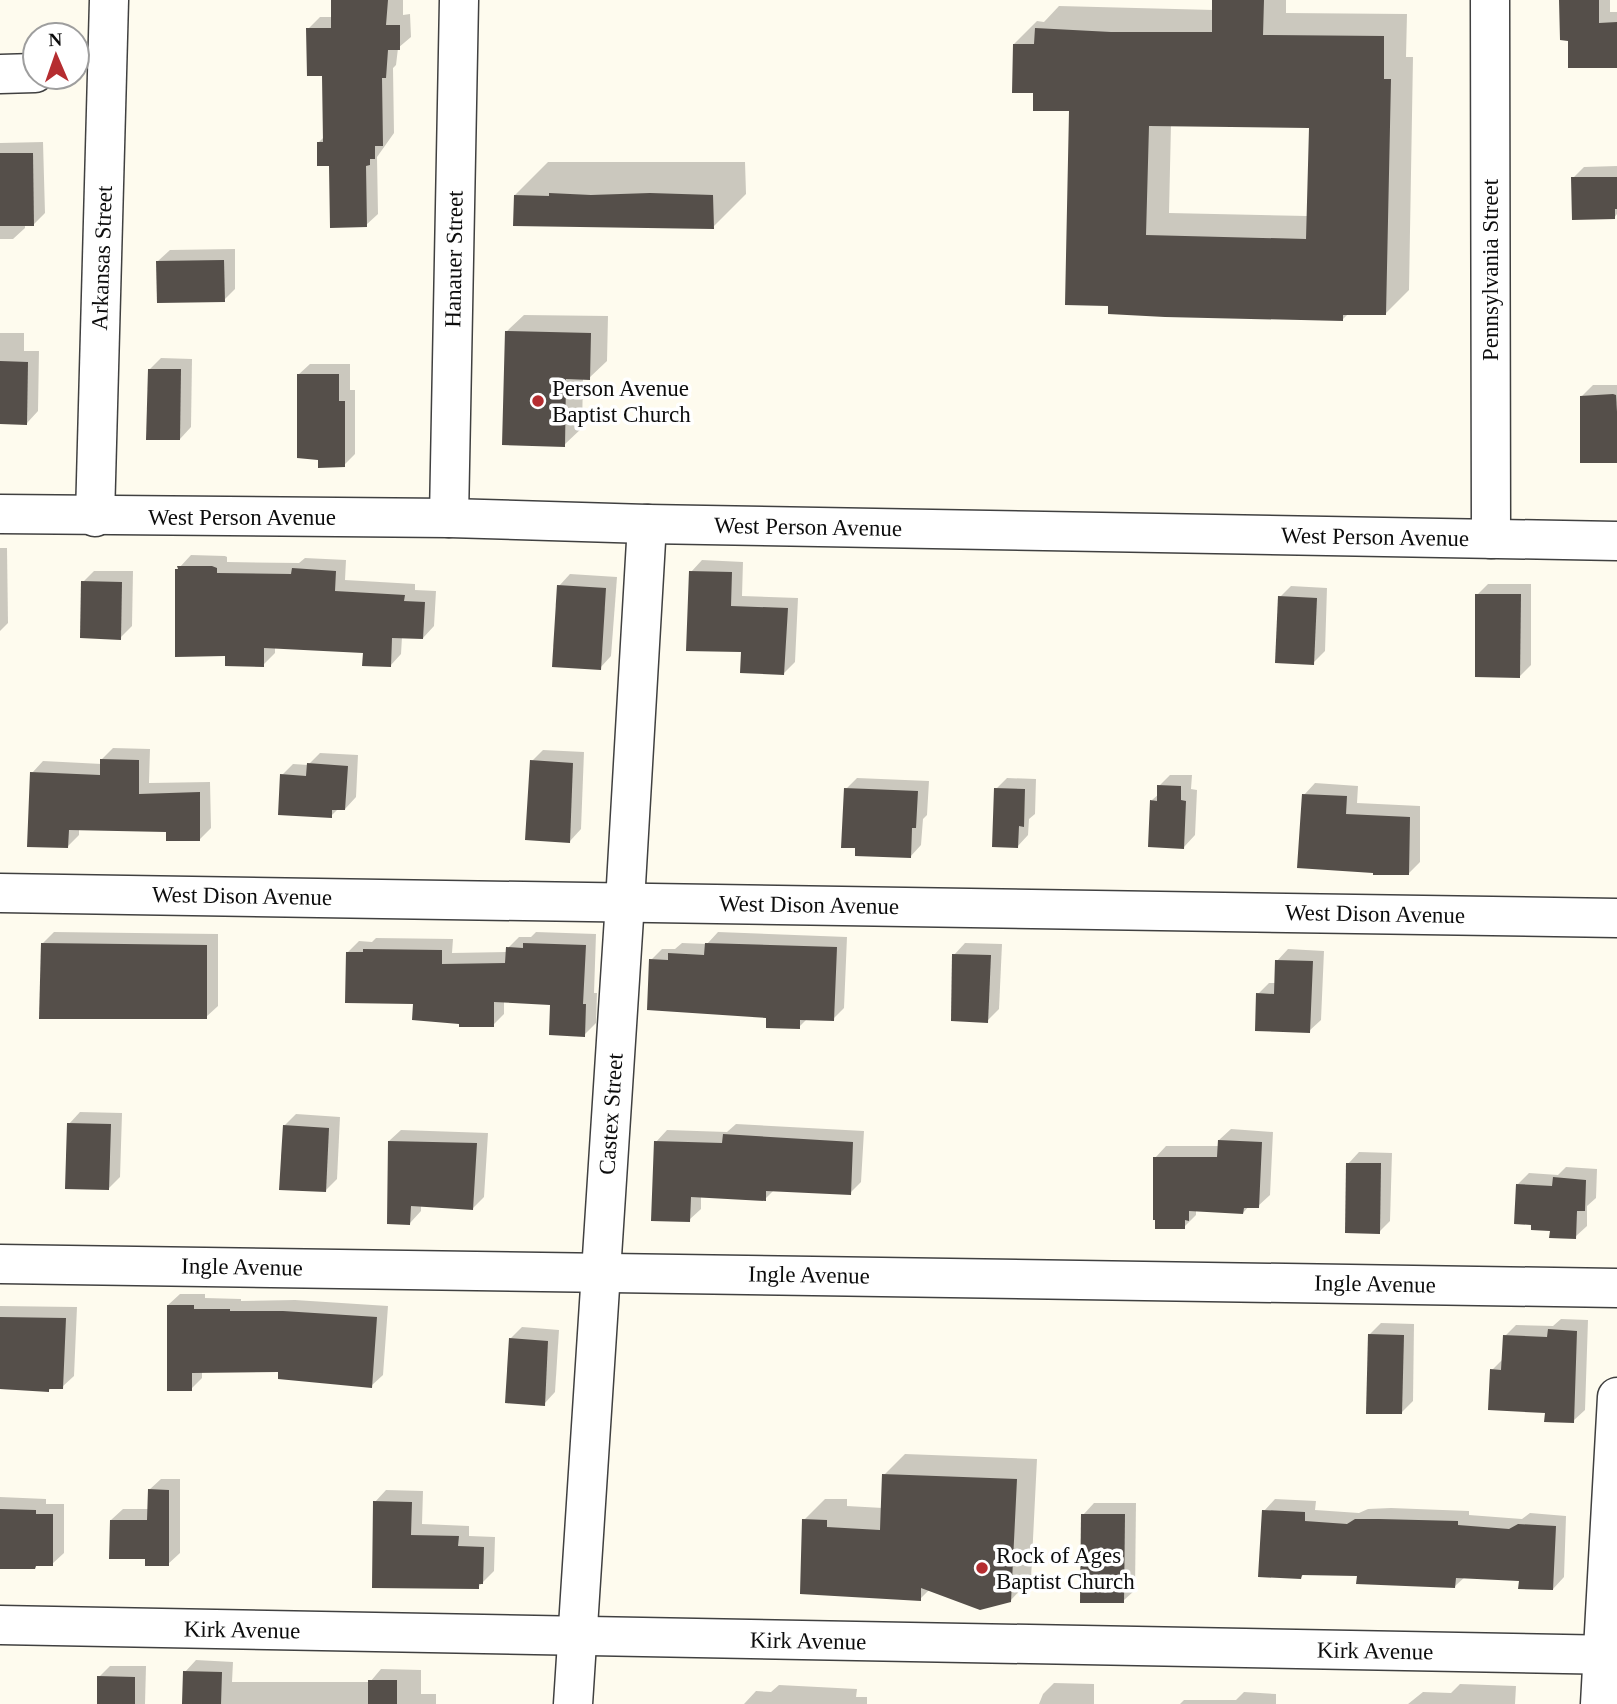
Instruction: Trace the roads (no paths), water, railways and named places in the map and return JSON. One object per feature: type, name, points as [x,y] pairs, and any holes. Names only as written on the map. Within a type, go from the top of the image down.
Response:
[{"type":"street","name":"Arkansas Street","points":[[95,517],[92,73],[110,0]]},
{"type":"street","name":"Hanauer Street","points":[[449,518],[459,0]]},
{"type":"street","name":"Pennsylvania Street","points":[[1490,0],[1491,539]]},
{"type":"street","points":[[0,74],[21,73]]},
{"type":"street","name":"West Person Avenue","points":[[0,514],[95,517],[449,518],[647,524],[1617,541]]},
{"type":"street","name":"Castex Street","points":[[572,1704],[647,524]]},
{"type":"street","name":"West Dison Avenue","points":[[0,893],[1617,918]]},
{"type":"street","name":"Ingle Avenue","points":[[0,1264],[1617,1288]]},
{"type":"street","points":[[1600,1704],[1609,1655],[1617,1397]]},
{"type":"street","name":"Kirk Avenue","points":[[0,1625],[1609,1655]]},
{"type":"place","name":"Person Avenue Baptist Church","points":[[538,401]]},
{"type":"place","name":"Rock of Ages Baptist Church","points":[[982,1568]]}]
